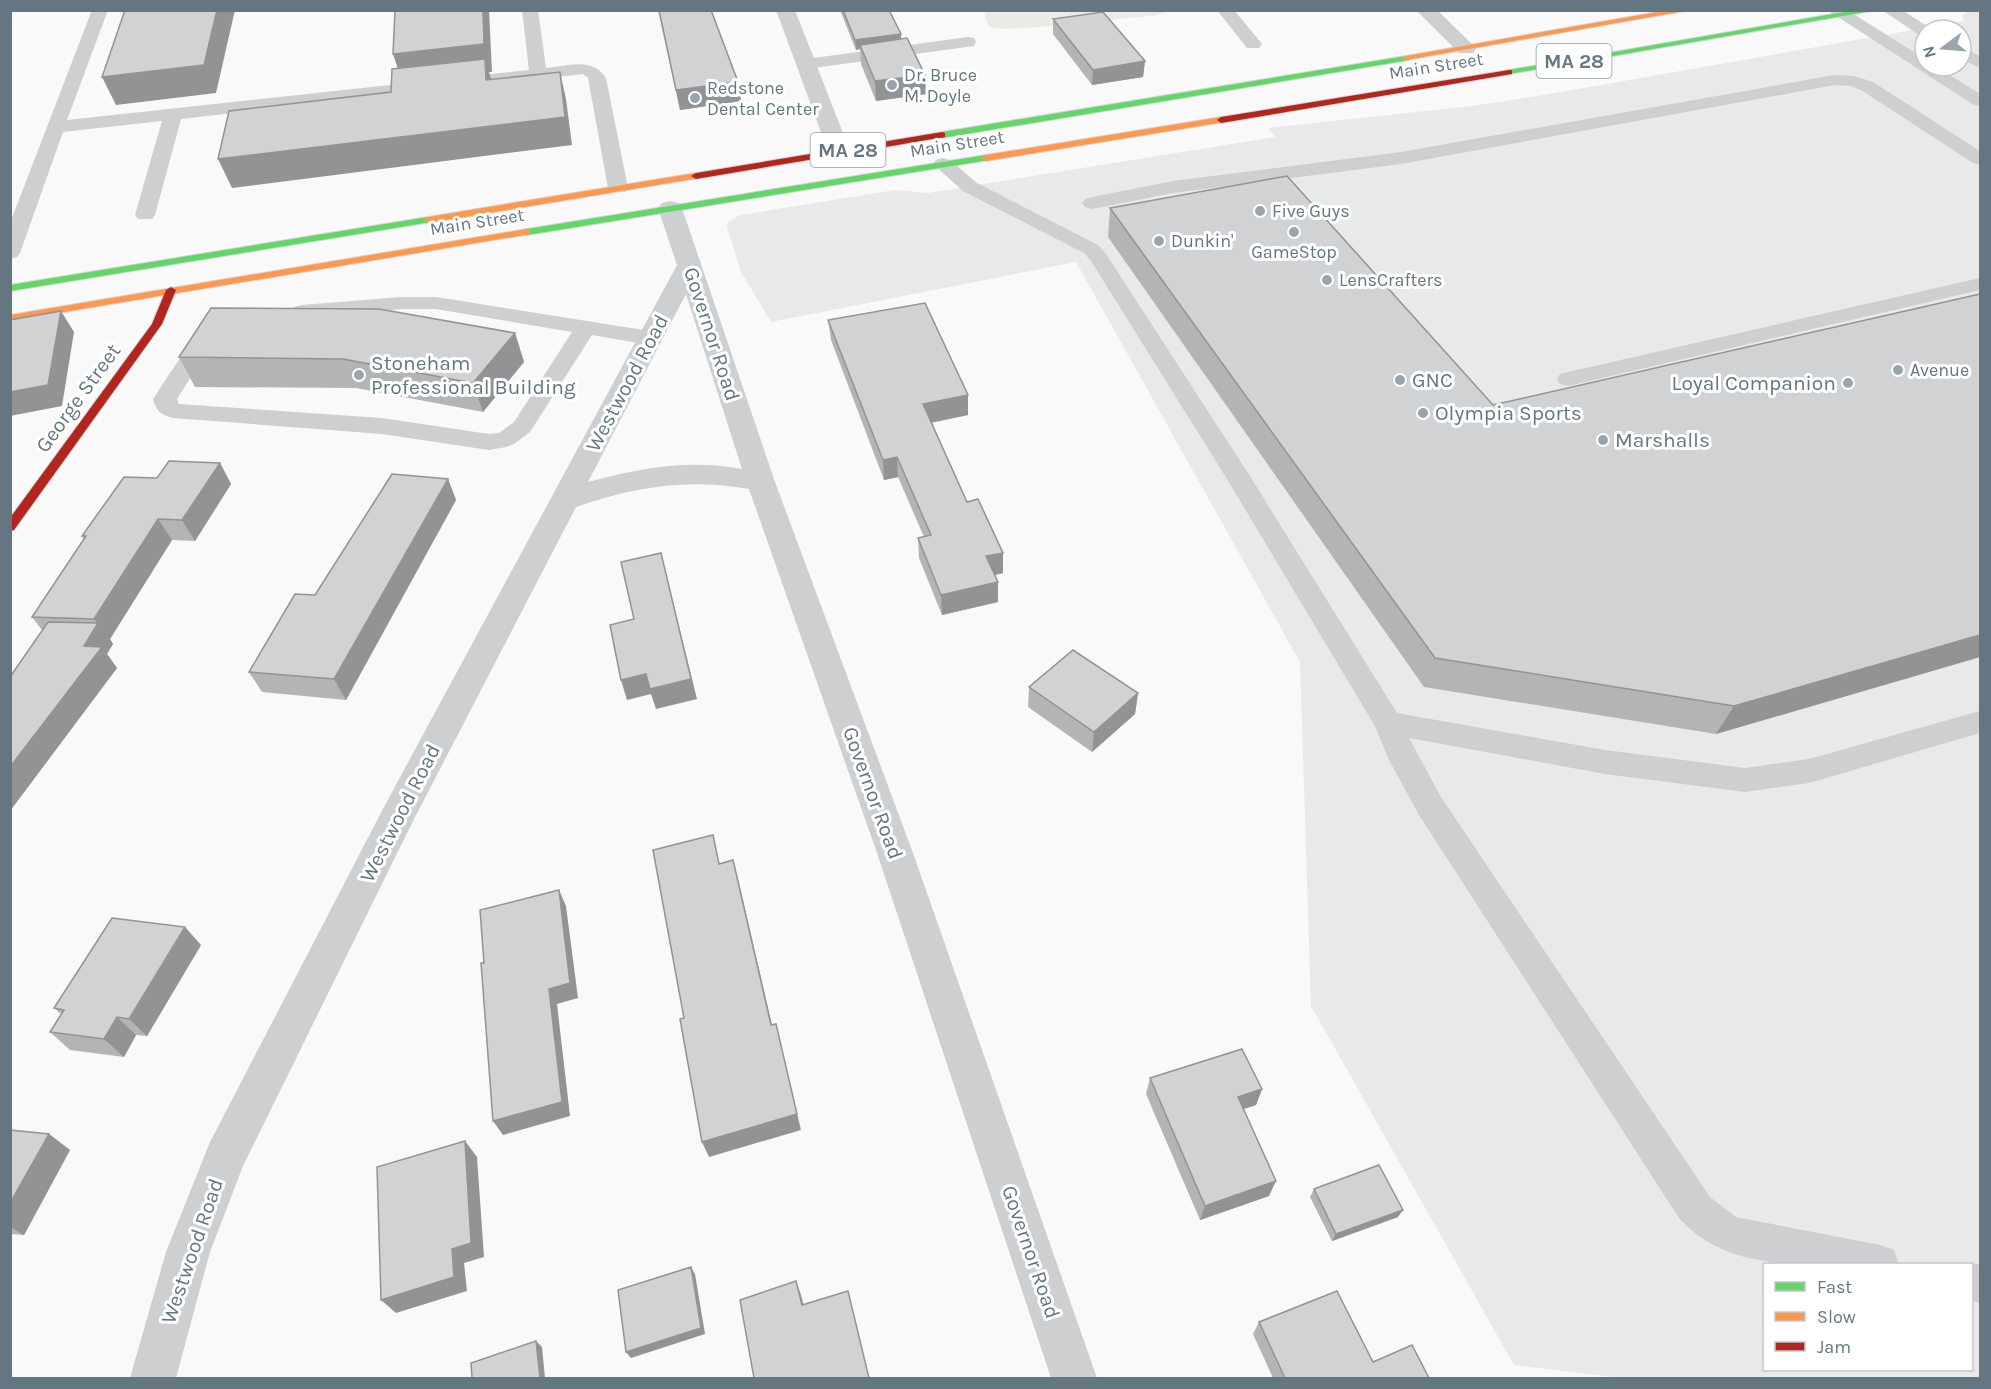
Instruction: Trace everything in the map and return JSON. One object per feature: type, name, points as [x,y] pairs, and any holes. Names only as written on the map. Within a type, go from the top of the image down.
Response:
[{"type":"main road","name":"Main Street","points":[[10,288],[1466,49],[1686,10]]},
{"type":"main road","name":"Main Street","points":[[10,318],[670,208],[1162,130],[1840,13],[1873,10]]},
{"type":"main road","name":"George Street","points":[[10,527],[157,324],[171,291]]},
{"type":"street","points":[[786,10],[839,151]]},
{"type":"street","points":[[1425,10],[1466,49]]},
{"type":"street","name":"Governor Road","points":[[670,208],[761,482],[895,853],[1074,1378]]},
{"type":"street","name":"Westwood Road","points":[[153,1378],[188,1252],[225,1157],[398,815],[689,265]]},
{"type":"street","points":[[566,500],[603,486],[687,473],[726,474],[761,482]]},
{"type":"lane","points":[[10,253],[100,10]]},
{"type":"lane","points":[[530,10],[538,73]]},
{"type":"lane","points":[[1225,10],[1253,44]]},
{"type":"lane","points":[[1890,10],[1913,24]]},
{"type":"lane","points":[[1840,13],[1980,101]]},
{"type":"lane","points":[[806,64],[968,42]]},
{"type":"lane","points":[[55,127],[585,69],[596,75],[618,188]]},
{"type":"lane","points":[[1092,202],[1173,187],[1401,158],[1835,80],[1854,81],[1867,86],[1980,159]]},
{"type":"lane","points":[[145,215],[173,113]]},
{"type":"lane","points":[[943,164],[970,187],[1091,249],[1099,258],[1239,479],[1388,723],[1403,758],[1430,806],[1676,1185],[1700,1215],[1723,1231],[1736,1236],[1875,1263]]},
{"type":"lane","points":[[1568,379],[1980,285]]},
{"type":"lane","points":[[285,314],[424,302],[650,338]]},
{"type":"lane","points":[[220,323],[208,333],[165,399],[169,410],[181,413],[382,426],[489,442],[506,439],[522,427],[586,328]]},
{"type":"lane","points":[[1388,723],[1605,762],[1744,780],[1809,771],[1980,722]]},
{"type":"shaded area","points":[[984,11],[1171,11],[1151,16],[1000,29],[989,26]]},
{"type":"shaded area","points":[[1969,11],[1980,11],[1980,1378],[1621,1378],[1514,1365],[1311,1006],[1300,662],[1076,262],[771,322],[741,272],[727,227],[728,222],[740,215],[895,190],[928,193],[1275,137],[1268,128],[1472,106],[1913,30],[1913,78],[1973,78],[1973,18],[1963,18],[1962,15]]},
{"type":"building","points":[[125,10],[217,10],[204,65],[102,77]]},
{"type":"building","points":[[395,10],[483,10],[484,44],[393,54]]},
{"type":"building","points":[[659,10],[711,10],[738,82],[676,90]]},
{"type":"building","points":[[843,10],[889,10],[901,34],[855,40]]},
{"type":"building","points":[[1103,12],[1145,61],[1093,70],[1053,19]]},
{"type":"building","points":[[907,38],[925,75],[875,81],[860,45]]},
{"type":"building","points":[[485,59],[486,80],[560,72],[565,117],[218,159],[229,111],[391,92],[392,69]]},
{"type":"building","points":[[1287,176],[1493,405],[1980,294],[1980,635],[1734,706],[1435,658],[1110,208]]},
{"type":"building","points":[[925,303],[968,395],[923,404],[967,502],[978,499],[1003,553],[986,556],[998,582],[941,595],[918,538],[931,535],[897,457],[883,460],[828,320]]},
{"type":"building","points":[[211,308],[379,309],[515,333],[473,383],[343,359],[179,357]]},
{"type":"building","points":[[61,311],[48,385],[10,392],[10,320]]},
{"type":"building","points":[[169,461],[220,463],[182,520],[158,519],[94,619],[32,617],[86,536],[82,536],[124,477],[157,478]]},
{"type":"building","points":[[392,474],[448,479],[334,679],[249,672],[295,594],[315,595]]},
{"type":"building","points":[[661,553],[691,679],[650,689],[646,674],[621,680],[610,625],[634,619],[621,562]]},
{"type":"building","points":[[48,622],[98,623],[84,646],[102,647],[10,767],[10,677]]},
{"type":"building","points":[[1073,650],[1138,693],[1094,732],[1029,687]]},
{"type":"building","points":[[713,835],[719,864],[733,860],[771,1025],[776,1024],[797,1114],[702,1142],[680,1019],[684,1018],[653,850]]},
{"type":"building","points":[[559,890],[570,983],[549,989],[562,1102],[493,1121],[481,963],[484,963],[480,910]]},
{"type":"building","points":[[112,918],[185,927],[129,1019],[117,1017],[104,1039],[50,1032],[64,1010],[54,1008]]},
{"type":"building","points":[[1242,1049],[1262,1089],[1238,1097],[1276,1181],[1205,1206],[1150,1078]]},
{"type":"building","points":[[10,1130],[49,1134],[10,1203]]},
{"type":"building","points":[[465,1141],[471,1243],[452,1249],[454,1277],[381,1300],[377,1167]]},
{"type":"building","points":[[1379,1165],[1403,1210],[1336,1234],[1314,1189]]},
{"type":"building","points":[[691,1267],[701,1328],[626,1352],[618,1290]]},
{"type":"building","points":[[796,1281],[802,1305],[848,1291],[869,1378],[754,1378],[740,1300]]},
{"type":"building","points":[[1337,1291],[1373,1362],[1412,1345],[1429,1378],[1285,1378],[1259,1322]]},
{"type":"building","points":[[536,1341],[540,1378],[472,1378],[471,1363]]},
{"type":"traffic: fast","points":[[1509,72],[1873,10]]},
{"type":"traffic: fast","points":[[942,135],[1406,58]]},
{"type":"traffic: fast","points":[[527,232],[986,158]]},
{"type":"traffic: fast","points":[[10,288],[428,220]]},
{"type":"traffic: slow","points":[[1406,58],[1686,10]]},
{"type":"traffic: slow","points":[[986,158],[1221,120]]},
{"type":"traffic: slow","points":[[428,220],[696,176]]},
{"type":"traffic: slow","points":[[10,318],[527,232]]},
{"type":"traffic: jam","points":[[1221,120],[1509,72]]},
{"type":"traffic: jam","points":[[696,176],[942,135]]},
{"type":"traffic: jam","points":[[10,527],[157,324],[171,290]]},
{"type":"place","name":"Dr. Bruce M. Doyle","points":[[892,85]]},
{"type":"place","name":"Redstone Dental Center","points":[[695,98]]},
{"type":"place","name":"Five Guys","points":[[1260,211]]},
{"type":"place","name":"GameStop","points":[[1294,232]]},
{"type":"place","name":"Dunkin'","points":[[1159,241]]},
{"type":"place","name":"LensCrafters","points":[[1327,280]]},
{"type":"place","name":"Avenue","points":[[1898,370]]},
{"type":"place","name":"Stoneham Professional Building","points":[[359,375]]},
{"type":"place","name":"GNC","points":[[1400,380]]},
{"type":"place","name":"Loyal Companion","points":[[1848,383]]},
{"type":"place","name":"Olympia Sports","points":[[1423,413]]},
{"type":"place","name":"Marshalls","points":[[1603,440]]}]
